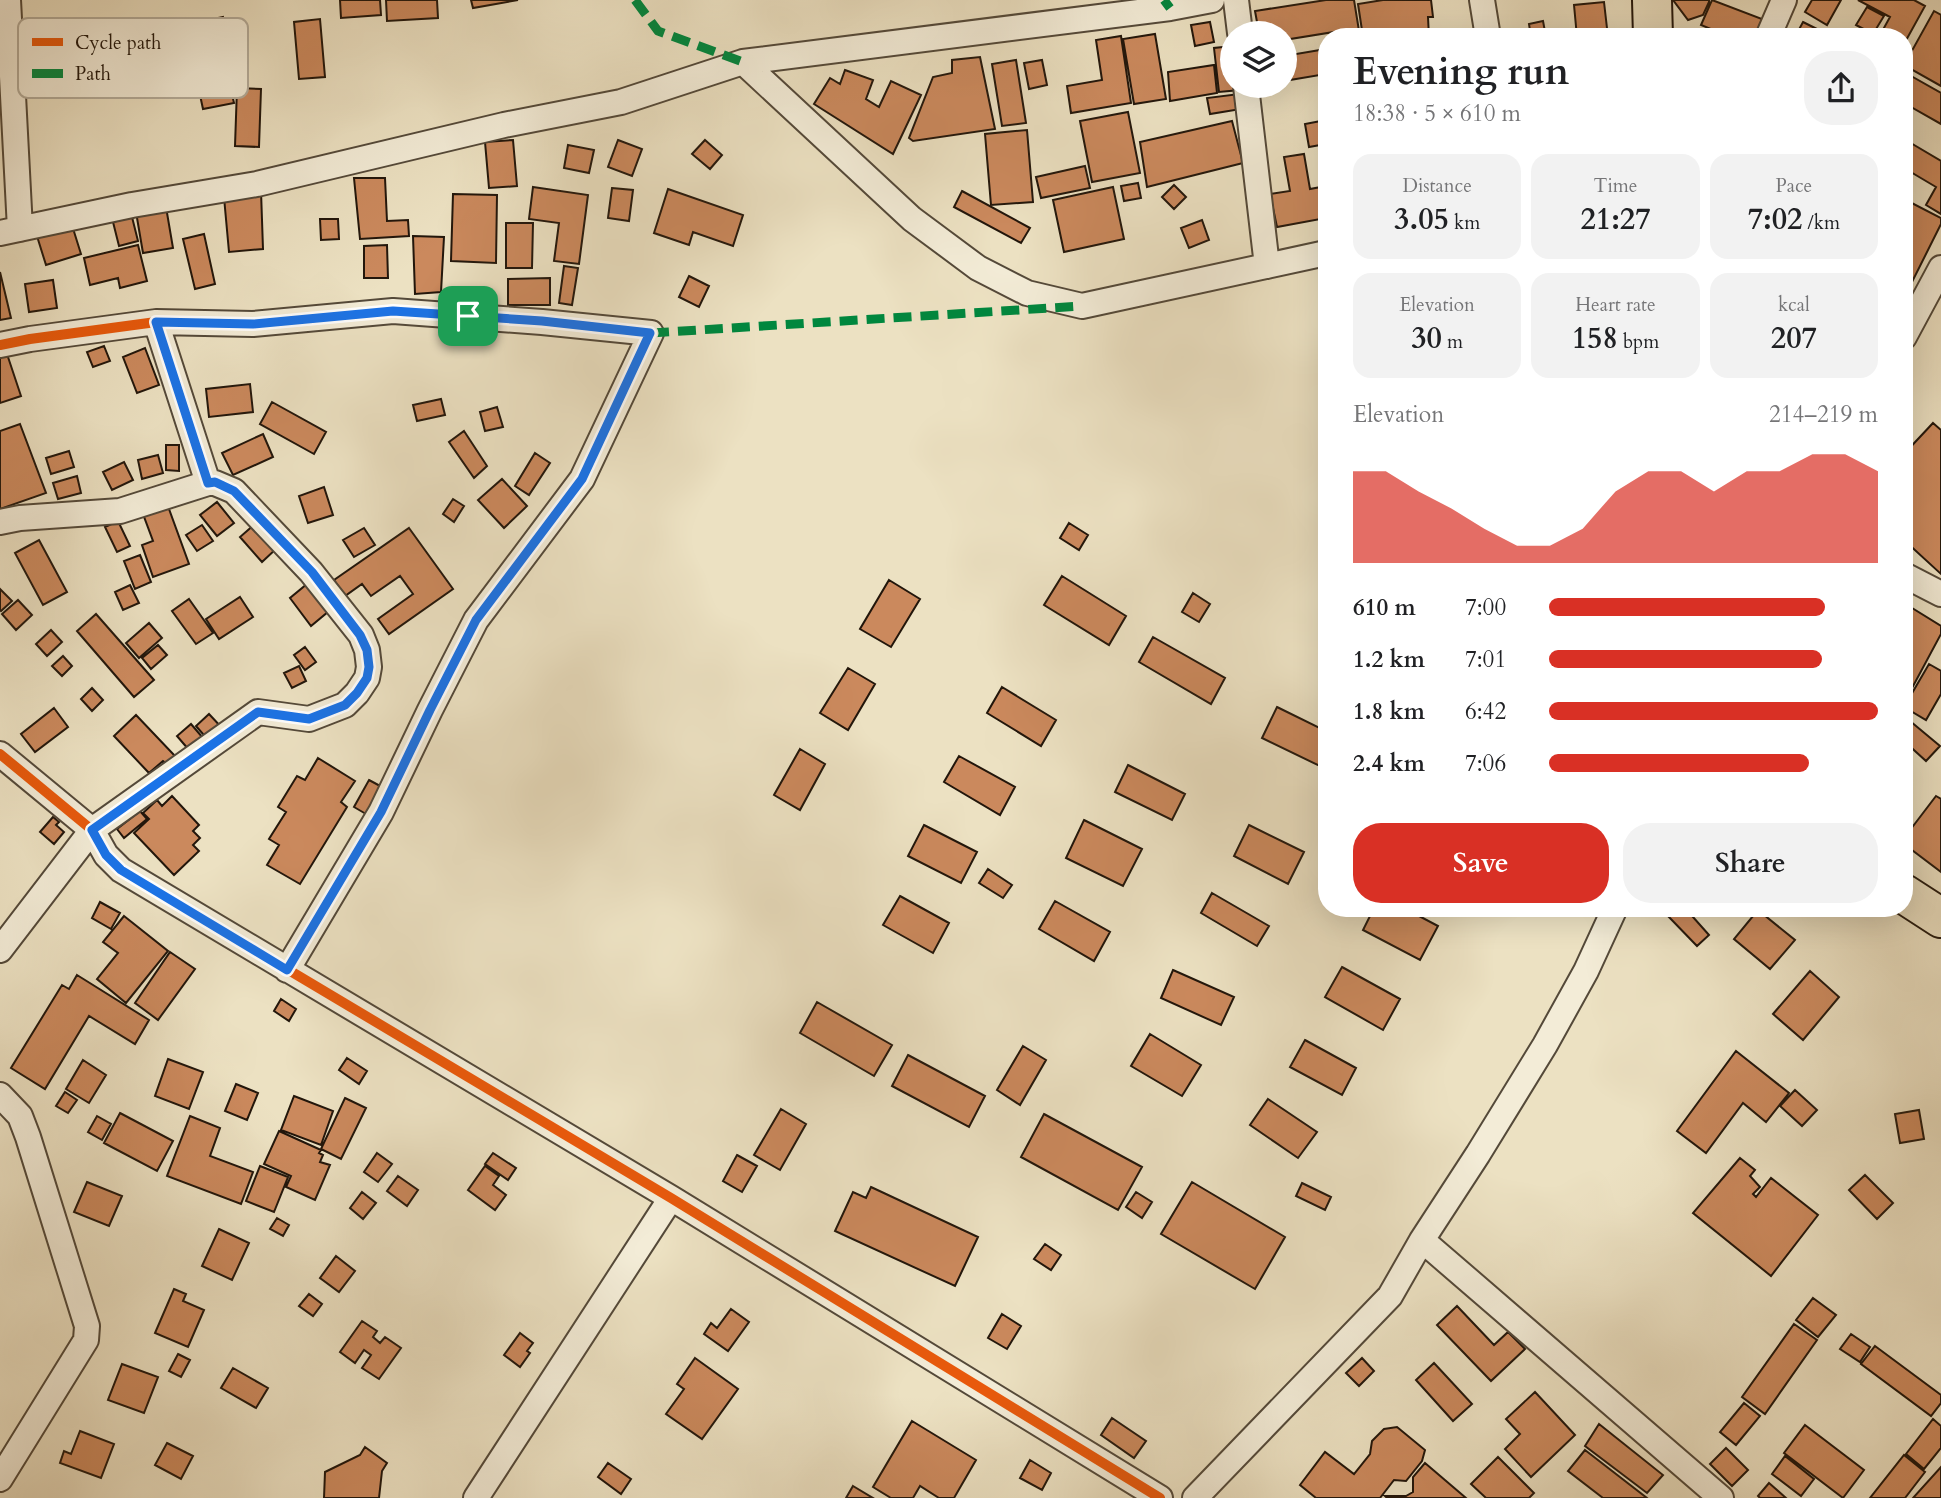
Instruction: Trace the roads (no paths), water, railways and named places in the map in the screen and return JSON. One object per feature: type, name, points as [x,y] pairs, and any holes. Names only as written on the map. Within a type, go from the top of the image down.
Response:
[{"type":"highway","points":[[1652,0],[1653,28]]},
{"type":"highway","points":[[1913,900],[1941,918]]},
{"type":"street","points":[[8,0],[10,231],[132,205],[257,184],[504,125],[621,102],[743,62],[1170,8],[1212,0]]},
{"type":"street","points":[[1236,0],[1239,21]]},
{"type":"street","points":[[1482,0],[1487,28]]},
{"type":"street","points":[[1772,28],[1784,0]]},
{"type":"street","points":[[743,62],[912,219],[978,268],[1027,293],[1082,306],[1318,256]]},
{"type":"street","points":[[1247,98],[1267,267]]},
{"type":"street","points":[[1913,320],[1941,268]]},
{"type":"street","points":[[0,345],[156,322],[253,324],[393,311],[542,321],[650,333],[582,479],[476,620],[381,812],[287,970]]},
{"type":"street","points":[[156,322],[208,483]]},
{"type":"street","points":[[0,522],[20,518],[120,511],[215,482],[234,491],[312,572],[360,635],[367,650],[369,667],[367,678],[345,705],[309,719],[258,712],[92,830],[0,950]]},
{"type":"street","points":[[1913,580],[1941,594]]},
{"type":"street","points":[[0,754],[92,830],[106,855],[121,870],[671,1198],[1160,1498]]},
{"type":"street","points":[[1195,1498],[1390,1296],[1422,1240],[1545,1045],[1586,971],[1611,917]]},
{"type":"street","points":[[0,1095],[20,1116],[28,1137],[87,1326],[86,1340],[0,1479]]},
{"type":"street","points":[[476,1498],[671,1198]]},
{"type":"street","points":[[1422,1240],[1721,1498]]}]
